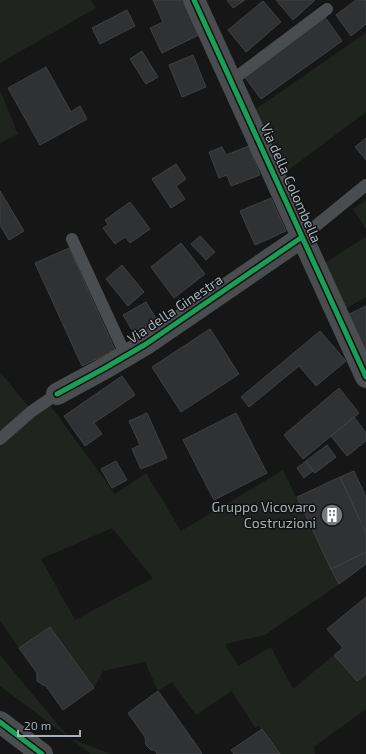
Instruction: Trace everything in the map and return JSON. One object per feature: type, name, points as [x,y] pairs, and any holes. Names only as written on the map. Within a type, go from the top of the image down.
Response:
[{"type":"street","name":"Via della Colombella","points":[[194,0],[366,377]]},
{"type":"street","name":"Via della Ginestra","points":[[57,394],[126,356],[164,332],[302,237]]},
{"type":"street","points":[[0,722],[42,754]]},
{"type":"lane","points":[[231,81],[327,9]]},
{"type":"lane","points":[[302,237],[366,185]]},
{"type":"lane","points":[[72,239],[126,356]]},
{"type":"lane","name":"Via della Ginestra","points":[[0,439],[32,411],[57,394]]},
{"type":"shaded area","points":[[0,0],[91,0],[96,8],[0,63]]},
{"type":"shaded area","points":[[366,33],[366,112],[286,172],[253,111]]},
{"type":"shaded area","points":[[0,90],[18,134],[0,143]]},
{"type":"shaded area","points":[[366,200],[366,229],[353,209]]},
{"type":"shaded area","points":[[366,237],[366,297],[345,309],[323,264]]},
{"type":"shaded area","points":[[0,372],[32,411],[50,405],[115,494],[146,473],[181,531],[283,470],[339,584],[265,635],[225,644],[238,666],[271,647],[293,689],[334,655],[357,681],[366,674],[366,709],[314,747],[315,754],[280,754],[259,726],[255,728],[232,691],[196,715],[172,682],[158,691],[145,662],[103,671],[94,688],[50,627],[19,648],[0,621]],"holes":[[[112,528],[153,578],[75,620],[41,559]]]},
{"type":"shaded area","points":[[0,655],[68,737],[0,686]]},
{"type":"shaded area","points":[[70,738],[111,754],[91,754]]},
{"type":"building","points":[[153,0],[192,0],[207,31],[162,53],[150,28],[163,22]]},
{"type":"building","points":[[227,0],[245,0],[233,8]]},
{"type":"building","points":[[276,0],[314,0],[314,1],[293,20]]},
{"type":"building","points":[[356,0],[366,1],[366,24],[351,36],[336,15]]},
{"type":"building","points":[[263,1],[281,22],[246,52],[228,30]]},
{"type":"building","points":[[127,10],[135,26],[100,44],[92,28]]},
{"type":"building","points":[[325,17],[342,41],[261,99],[244,76]]},
{"type":"building","points":[[142,51],[158,77],[146,84],[130,59]]},
{"type":"building","points":[[193,55],[206,87],[182,97],[169,65]]},
{"type":"building","points":[[46,67],[71,112],[80,106],[87,119],[40,145],[8,88]]},
{"type":"building","points":[[366,138],[366,160],[355,147]]},
{"type":"building","points":[[249,146],[260,175],[231,186],[227,175],[219,178],[209,152],[222,147],[226,155]]},
{"type":"building","points":[[176,164],[186,179],[176,186],[185,199],[171,208],[152,179]]},
{"type":"building","points":[[0,191],[24,231],[9,240],[0,225]]},
{"type":"building","points":[[271,198],[286,231],[255,245],[240,211]]},
{"type":"building","points":[[130,202],[150,229],[130,243],[125,237],[115,244],[103,228],[108,225],[105,220]]},
{"type":"building","points":[[200,236],[215,252],[206,260],[191,244]]},
{"type":"building","points":[[181,243],[205,274],[174,298],[151,267]]},
{"type":"building","points":[[69,248],[115,350],[82,366],[35,263]]},
{"type":"building","points":[[122,265],[144,292],[128,306],[106,279]]},
{"type":"building","points":[[146,302],[160,325],[137,338],[123,315]]},
{"type":"building","points":[[366,306],[366,355],[347,315]]},
{"type":"building","points":[[210,329],[239,374],[181,412],[152,367]]},
{"type":"building","points":[[320,331],[346,361],[316,386],[299,366],[249,407],[241,397]]},
{"type":"building","points":[[122,376],[135,395],[94,423],[102,434],[85,446],[64,416]]},
{"type":"building","points":[[339,388],[359,413],[303,459],[284,435]]},
{"type":"building","points":[[147,413],[167,458],[141,469],[132,449],[140,445],[129,421]]},
{"type":"building","points":[[236,413],[267,473],[214,500],[183,440]]},
{"type":"building","points":[[354,417],[366,433],[366,441],[347,456],[331,436]]},
{"type":"building","points":[[327,445],[336,457],[315,473],[306,461]]},
{"type":"building","points":[[116,461],[127,480],[112,488],[101,469]]},
{"type":"building","points":[[306,461],[313,471],[304,478],[297,468]]},
{"type":"building","points":[[354,471],[366,497],[366,533],[340,477]]},
{"type":"building","name":"Gruppo Vicovaro Costruzioni","points":[[340,477],[366,533],[366,552],[331,569],[297,497]]},
{"type":"building","points":[[366,552],[366,564],[339,584],[331,569]]},
{"type":"building","points":[[366,597],[366,674],[357,681],[334,655],[343,648],[327,629]]},
{"type":"building","points":[[50,627],[94,688],[63,710],[46,686],[37,681],[37,673],[19,648]]},
{"type":"building","points":[[158,691],[202,753],[157,754],[155,750],[151,750],[146,745],[145,737],[128,713]]},
{"type":"building","points":[[262,729],[280,754],[234,754],[231,750]]},
{"type":"cycle path","points":[[194,0],[366,377]]},
{"type":"cycle path","points":[[57,394],[146,344],[302,237]]},
{"type":"cycle path","points":[[0,722],[42,754]]},
{"type":"place","name":"Gruppo Vicovaro Costruzioni","points":[[332,515]]}]
